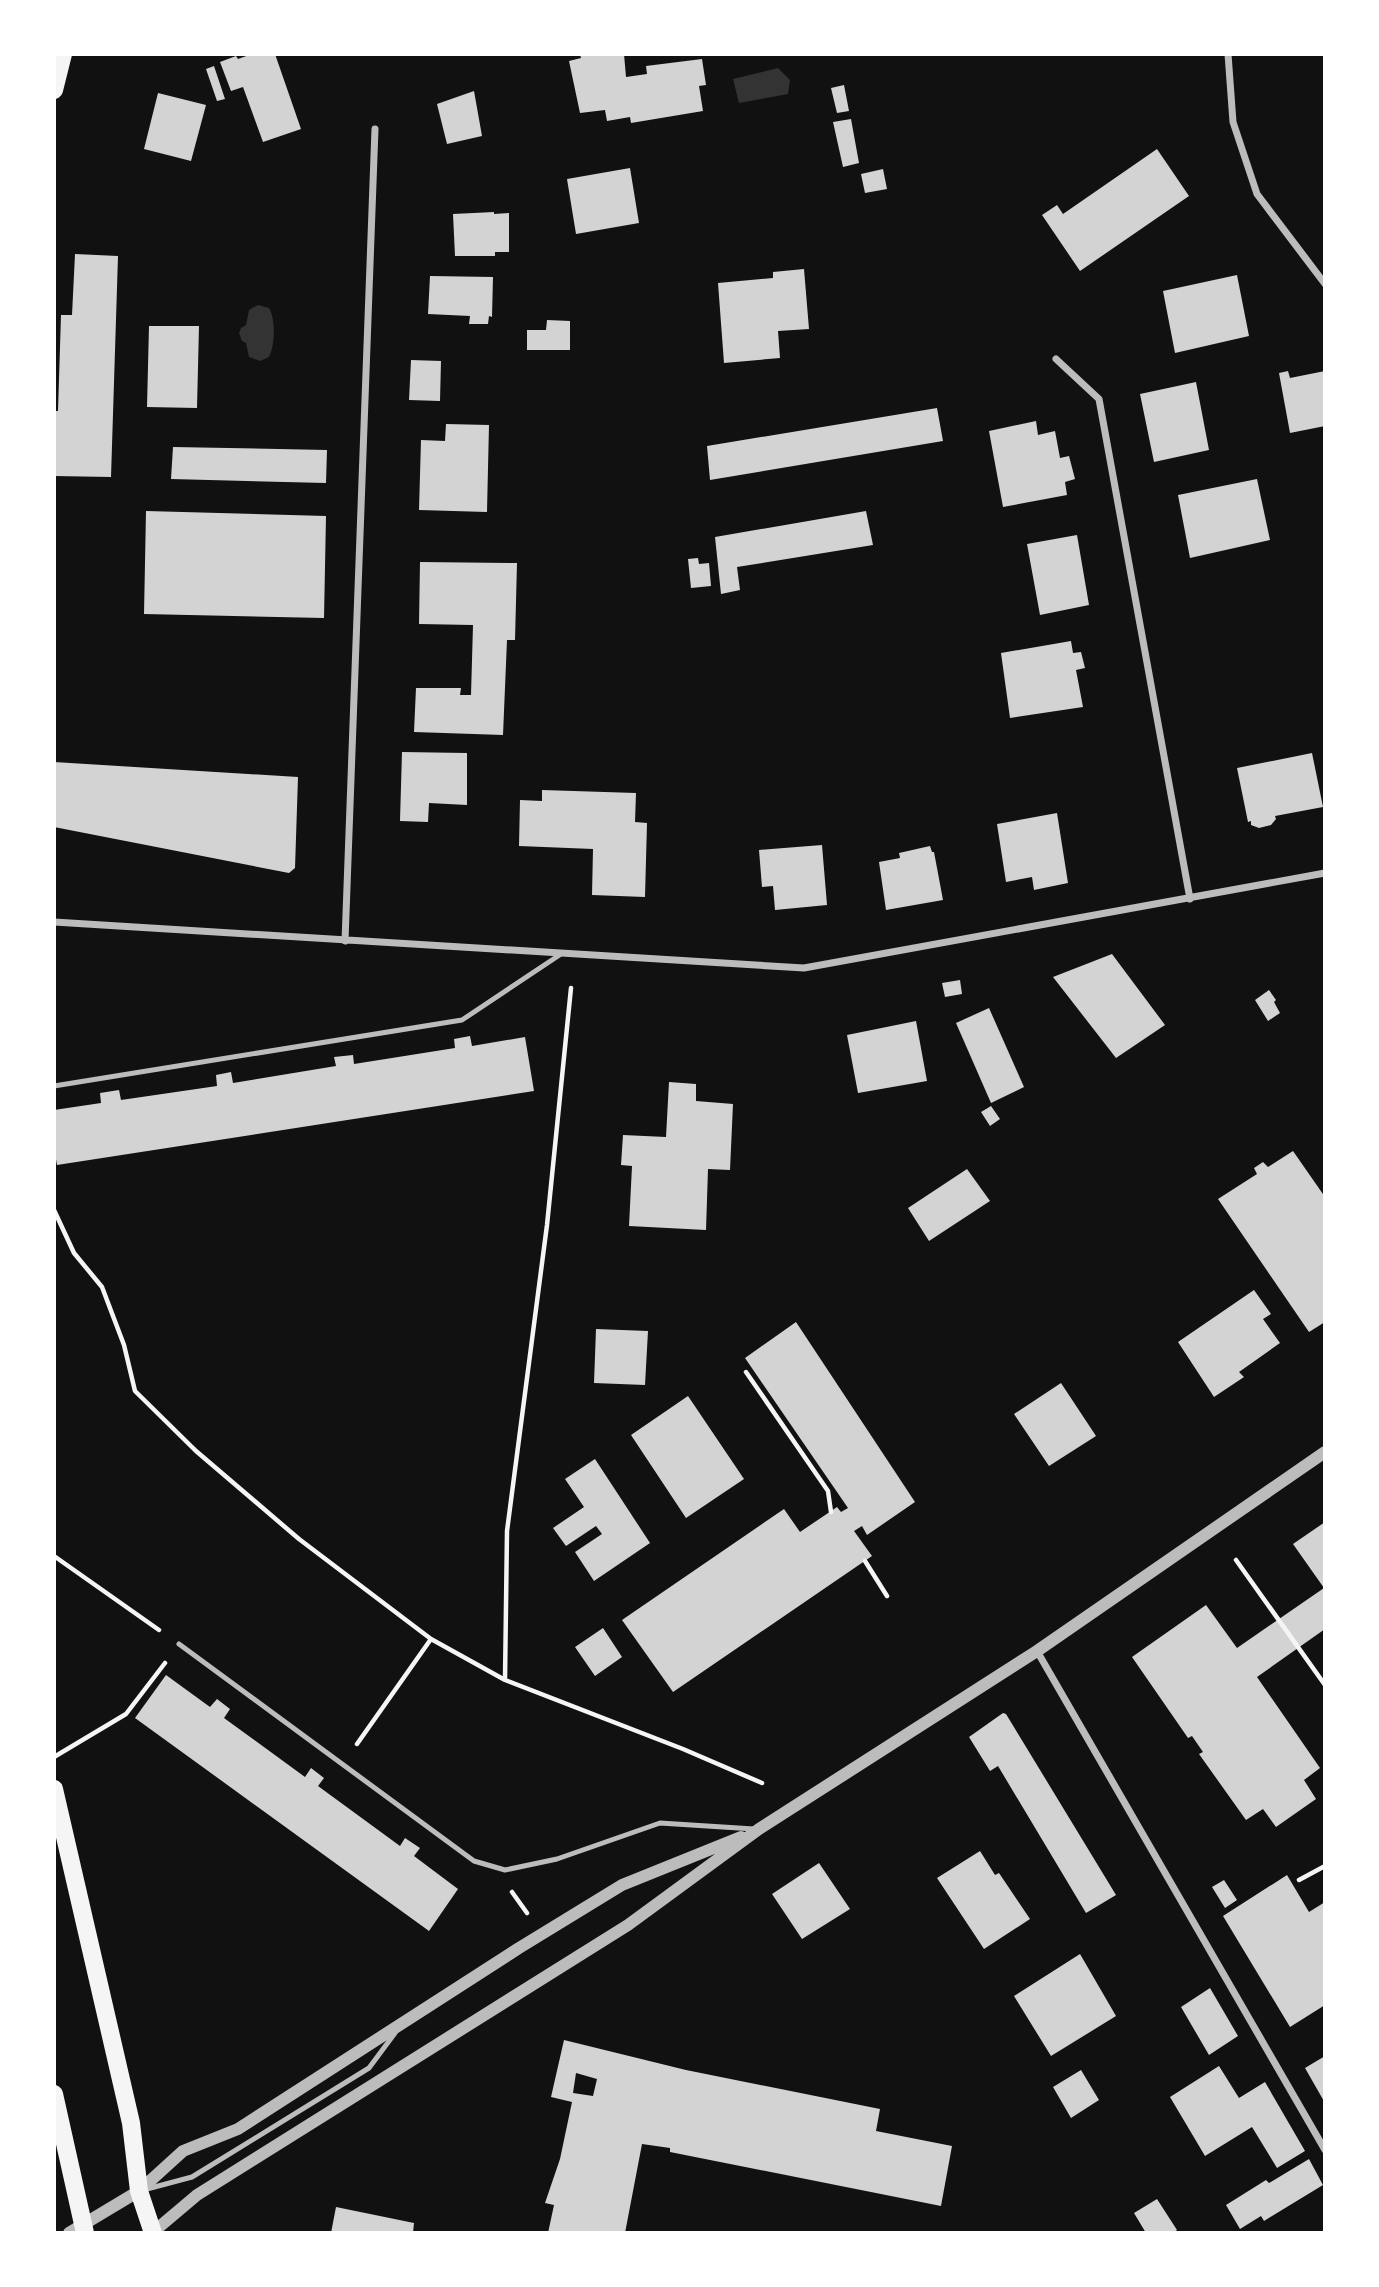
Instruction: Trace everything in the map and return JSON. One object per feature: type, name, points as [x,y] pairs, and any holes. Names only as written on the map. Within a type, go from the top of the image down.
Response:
[{"type":"main road","points":[[54,90],[64,54]]},
{"type":"main road","points":[[54,1789],[131,2123],[139,2191],[152,2233]]},
{"type":"main road","points":[[54,2094],[79,2230]]},
{"type":"street","points":[[1228,54],[1233,122],[1257,194],[1325,284]]},
{"type":"street","points":[[345,941],[375,129]]},
{"type":"street","points":[[1056,359],[1099,399],[1190,899]]},
{"type":"street","points":[[54,922],[803,968],[1325,873]]},
{"type":"street","points":[[152,2233],[197,2195],[628,1925],[759,1829],[1037,1651],[1325,1452]]},
{"type":"street","points":[[1037,1651],[1325,2150]]},
{"type":"street","points":[[79,2230],[139,2191],[183,2151],[238,2129],[622,1885],[759,1829]]},
{"type":"lane","points":[[54,1086],[462,1020],[562,953]]},
{"type":"lane","points":[[179,1644],[474,1861],[505,1870],[557,1859],[660,1823],[759,1829]]},
{"type":"lane","points":[[139,2191],[192,2177],[369,2068],[401,2024]]},
{"type":"path","points":[[505,1680],[507,1531],[547,1225],[571,988]]},
{"type":"path","points":[[54,1210],[74,1253],[103,1287],[124,1346],[135,1391],[196,1451],[299,1539],[431,1639],[505,1680],[683,1749],[762,1783]]},
{"type":"path","points":[[746,1372],[828,1491],[831,1511]]},
{"type":"path","points":[[54,1556],[179,1644],[126,1714],[54,1757]]},
{"type":"path","points":[[1236,1560],[1325,1685]]},
{"type":"path","points":[[865,1561],[887,1596]]},
{"type":"path","points":[[343,1764],[431,1639]]},
{"type":"path","points":[[1299,1880],[1325,1866]]},
{"type":"shaded area","points":[[778,68],[790,80],[788,94],[739,103],[733,79]]},
{"type":"shaded area","points":[[258,305],[269,308],[274,326],[269,357],[260,361],[249,357],[246,343],[242,341],[239,333],[246,325],[249,310]]},
{"type":"building","points":[[252,54],[275,54],[301,129],[263,142],[243,87],[231,91],[220,62]]},
{"type":"building","points":[[580,54],[624,54],[626,77],[647,74],[646,66],[702,59],[706,85],[699,86],[703,111],[631,123],[630,117],[607,121],[605,110],[580,113],[569,61],[581,58]]},
{"type":"building","points":[[214,66],[225,99],[217,101],[206,69]]},
{"type":"building","points":[[844,85],[849,111],[837,113],[831,88]]},
{"type":"building","points":[[474,91],[482,136],[447,144],[437,104]]},
{"type":"building","points":[[158,93],[206,105],[191,161],[144,149]]},
{"type":"building","points":[[851,119],[859,163],[843,167],[833,122]]},
{"type":"building","points":[[1157,149],[1189,196],[1080,271],[1042,215],[1057,205],[1063,214]]},
{"type":"building","points":[[630,168],[639,223],[576,234],[567,179]]},
{"type":"building","points":[[883,169],[887,189],[865,193],[861,174]]},
{"type":"building","points":[[509,213],[509,252],[495,252],[495,256],[455,256],[453,214]]},
{"type":"building","points":[[75,254],[118,256],[111,477],[54,476],[54,411],[58,411],[61,315],[72,315]]},
{"type":"building","points":[[804,269],[809,329],[778,331],[780,358],[724,363],[718,283],[773,278],[773,272]]},
{"type":"building","points":[[1237,275],[1249,336],[1175,353],[1163,291]]},
{"type":"building","points":[[430,276],[493,277],[492,317],[489,316],[488,324],[469,324],[470,316],[428,314]]},
{"type":"building","points":[[547,320],[570,321],[570,350],[527,350],[527,330],[546,330]]},
{"type":"building","points":[[149,326],[199,326],[197,408],[147,407]]},
{"type":"building","points":[[411,360],[441,361],[440,401],[409,400]]},
{"type":"building","points":[[1288,371],[1290,378],[1325,371],[1325,426],[1290,433],[1279,373]]},
{"type":"building","points":[[1196,382],[1209,450],[1154,462],[1140,394]]},
{"type":"building","points":[[937,408],[943,441],[710,480],[707,446]]},
{"type":"building","points":[[1036,421],[1038,435],[1055,431],[1060,458],[1069,456],[1075,479],[1065,482],[1067,495],[1003,507],[989,431]]},
{"type":"building","points":[[446,424],[489,425],[487,512],[419,510],[421,440],[445,441]]},
{"type":"building","points":[[173,447],[327,450],[326,483],[171,479]]},
{"type":"building","points":[[1257,479],[1270,540],[1190,558],[1178,495]]},
{"type":"building","points":[[146,511],[326,516],[324,618],[144,614]]},
{"type":"building","points":[[866,511],[873,545],[737,567],[740,590],[721,594],[715,537]]},
{"type":"building","points":[[1077,535],[1089,605],[1040,615],[1027,544]]},
{"type":"building","points":[[698,558],[699,564],[709,563],[711,586],[691,588],[688,559]]},
{"type":"building","points":[[420,562],[517,563],[515,640],[507,640],[503,735],[414,732],[416,688],[461,688],[460,695],[471,695],[473,625],[419,624]]},
{"type":"building","points":[[1071,641],[1073,653],[1081,652],[1085,668],[1076,670],[1083,707],[1010,718],[1001,653]]},
{"type":"building","points":[[402,752],[467,753],[467,805],[429,803],[428,822],[400,821]]},
{"type":"building","points":[[1312,753],[1323,807],[1275,816],[1276,819],[1271,825],[1259,828],[1251,825],[1251,821],[1248,822],[1237,768]]},
{"type":"building","points":[[54,762],[298,777],[295,868],[289,873],[54,827]]},
{"type":"building","points":[[542,790],[636,793],[635,822],[647,823],[645,897],[592,895],[593,849],[519,846],[520,800],[542,801]]},
{"type":"building","points":[[1057,813],[1068,883],[1034,890],[1032,877],[1006,882],[997,824]]},
{"type":"building","points":[[822,845],[827,905],[775,910],[773,886],[762,887],[759,850]]},
{"type":"building","points":[[930,846],[934,852],[943,900],[886,910],[879,862],[900,858],[899,853]]},
{"type":"building","points":[[1112,954],[1165,1025],[1116,1058],[1053,977]]},
{"type":"building","points":[[960,980],[962,994],[945,997],[942,983]]},
{"type":"building","points":[[1269,990],[1280,1013],[1268,1021],[1255,1000]]},
{"type":"building","points":[[989,1008],[1024,1087],[991,1103],[956,1023]]},
{"type":"building","points":[[916,1021],[927,1081],[858,1093],[847,1035]]},
{"type":"building","points":[[470,1036],[472,1046],[525,1037],[534,1091],[57,1165],[54,1110],[101,1103],[100,1093],[119,1090],[121,1100],[217,1086],[216,1075],[231,1072],[233,1083],[336,1066],[334,1057],[353,1055],[354,1064],[455,1048],[454,1039]]},
{"type":"building","points":[[669,1082],[696,1084],[696,1101],[733,1104],[730,1170],[708,1169],[706,1230],[629,1226],[632,1166],[621,1165],[623,1135],[666,1137]]},
{"type":"building","points":[[991,1106],[1000,1119],[990,1126],[981,1112]]},
{"type":"building","points":[[1293,1151],[1325,1197],[1325,1322],[1309,1332],[1218,1199],[1257,1174],[1254,1168],[1263,1162],[1268,1167]]},
{"type":"building","points":[[967,1169],[990,1201],[929,1241],[908,1208]]},
{"type":"building","points":[[1254,1290],[1271,1314],[1263,1319],[1280,1343],[1239,1372],[1244,1377],[1214,1397],[1178,1342]]},
{"type":"building","points":[[796,1322],[915,1502],[867,1535],[862,1526],[854,1531],[872,1556],[673,1692],[622,1620],[784,1509],[800,1532],[837,1507],[841,1512],[848,1508],[745,1358]]},
{"type":"building","points":[[596,1329],[648,1331],[645,1385],[594,1383]]},
{"type":"building","points":[[1061,1383],[1096,1436],[1049,1466],[1014,1414]]},
{"type":"building","points":[[688,1396],[744,1479],[686,1518],[631,1435]]},
{"type":"building","points":[[595,1459],[650,1543],[594,1581],[575,1552],[602,1534],[596,1526],[566,1546],[553,1528],[584,1507],[565,1479]]},
{"type":"building","points":[[1325,1522],[1325,1629],[1257,1677],[1320,1768],[1304,1780],[1316,1799],[1276,1827],[1263,1809],[1246,1820],[1199,1754],[1203,1752],[1192,1736],[1188,1738],[1132,1657],[1206,1605],[1237,1648],[1324,1588],[1293,1544]]},
{"type":"building","points":[[603,1628],[622,1657],[595,1676],[575,1647]]},
{"type":"building","points":[[166,1675],[210,1707],[217,1699],[230,1709],[224,1718],[305,1777],[311,1768],[324,1778],[318,1786],[400,1846],[405,1838],[420,1848],[414,1856],[458,1889],[429,1931],[135,1718]]},
{"type":"building","points":[[1003,1713],[1116,1895],[1086,1913],[998,1766],[990,1771],[969,1737]]},
{"type":"building","points":[[980,1851],[995,1875],[999,1873],[1030,1919],[984,1949],[937,1878]]},
{"type":"building","points":[[819,1863],[850,1909],[802,1939],[772,1894]]},
{"type":"building","points":[[1287,1875],[1309,1912],[1325,1902],[1325,2005],[1290,2027],[1223,1916]]},
{"type":"building","points":[[1224,1880],[1237,1900],[1225,1908],[1212,1887]]},
{"type":"building","points":[[1080,1954],[1116,2016],[1051,2056],[1014,1996]]},
{"type":"building","points":[[1210,1988],[1238,2036],[1209,2055],[1181,2007]]},
{"type":"building","points":[[564,2040],[686,2070],[880,2109],[876,2131],[952,2146],[941,2206],[670,2152],[670,2148],[642,2144],[625,2233],[548,2233],[554,2205],[545,2203],[560,2159],[572,2102],[551,2097]],"holes":[[[576,2073],[597,2079],[593,2096],[573,2093]]]},
{"type":"building","points":[[1325,2056],[1325,2103],[1305,2068]]},
{"type":"building","points":[[1219,2066],[1239,2098],[1265,2082],[1305,2151],[1277,2168],[1252,2127],[1205,2156],[1170,2097]]},
{"type":"building","points":[[1081,2070],[1099,2100],[1071,2118],[1053,2087]]},
{"type":"building","points":[[1309,2159],[1323,2185],[1264,2221],[1261,2216],[1240,2229],[1226,2205],[1266,2180],[1269,2183]]},
{"type":"building","points":[[1157,2199],[1177,2230],[1173,2233],[1146,2233],[1134,2213]]},
{"type":"building","points":[[336,2207],[414,2223],[413,2233],[331,2233]]}]
